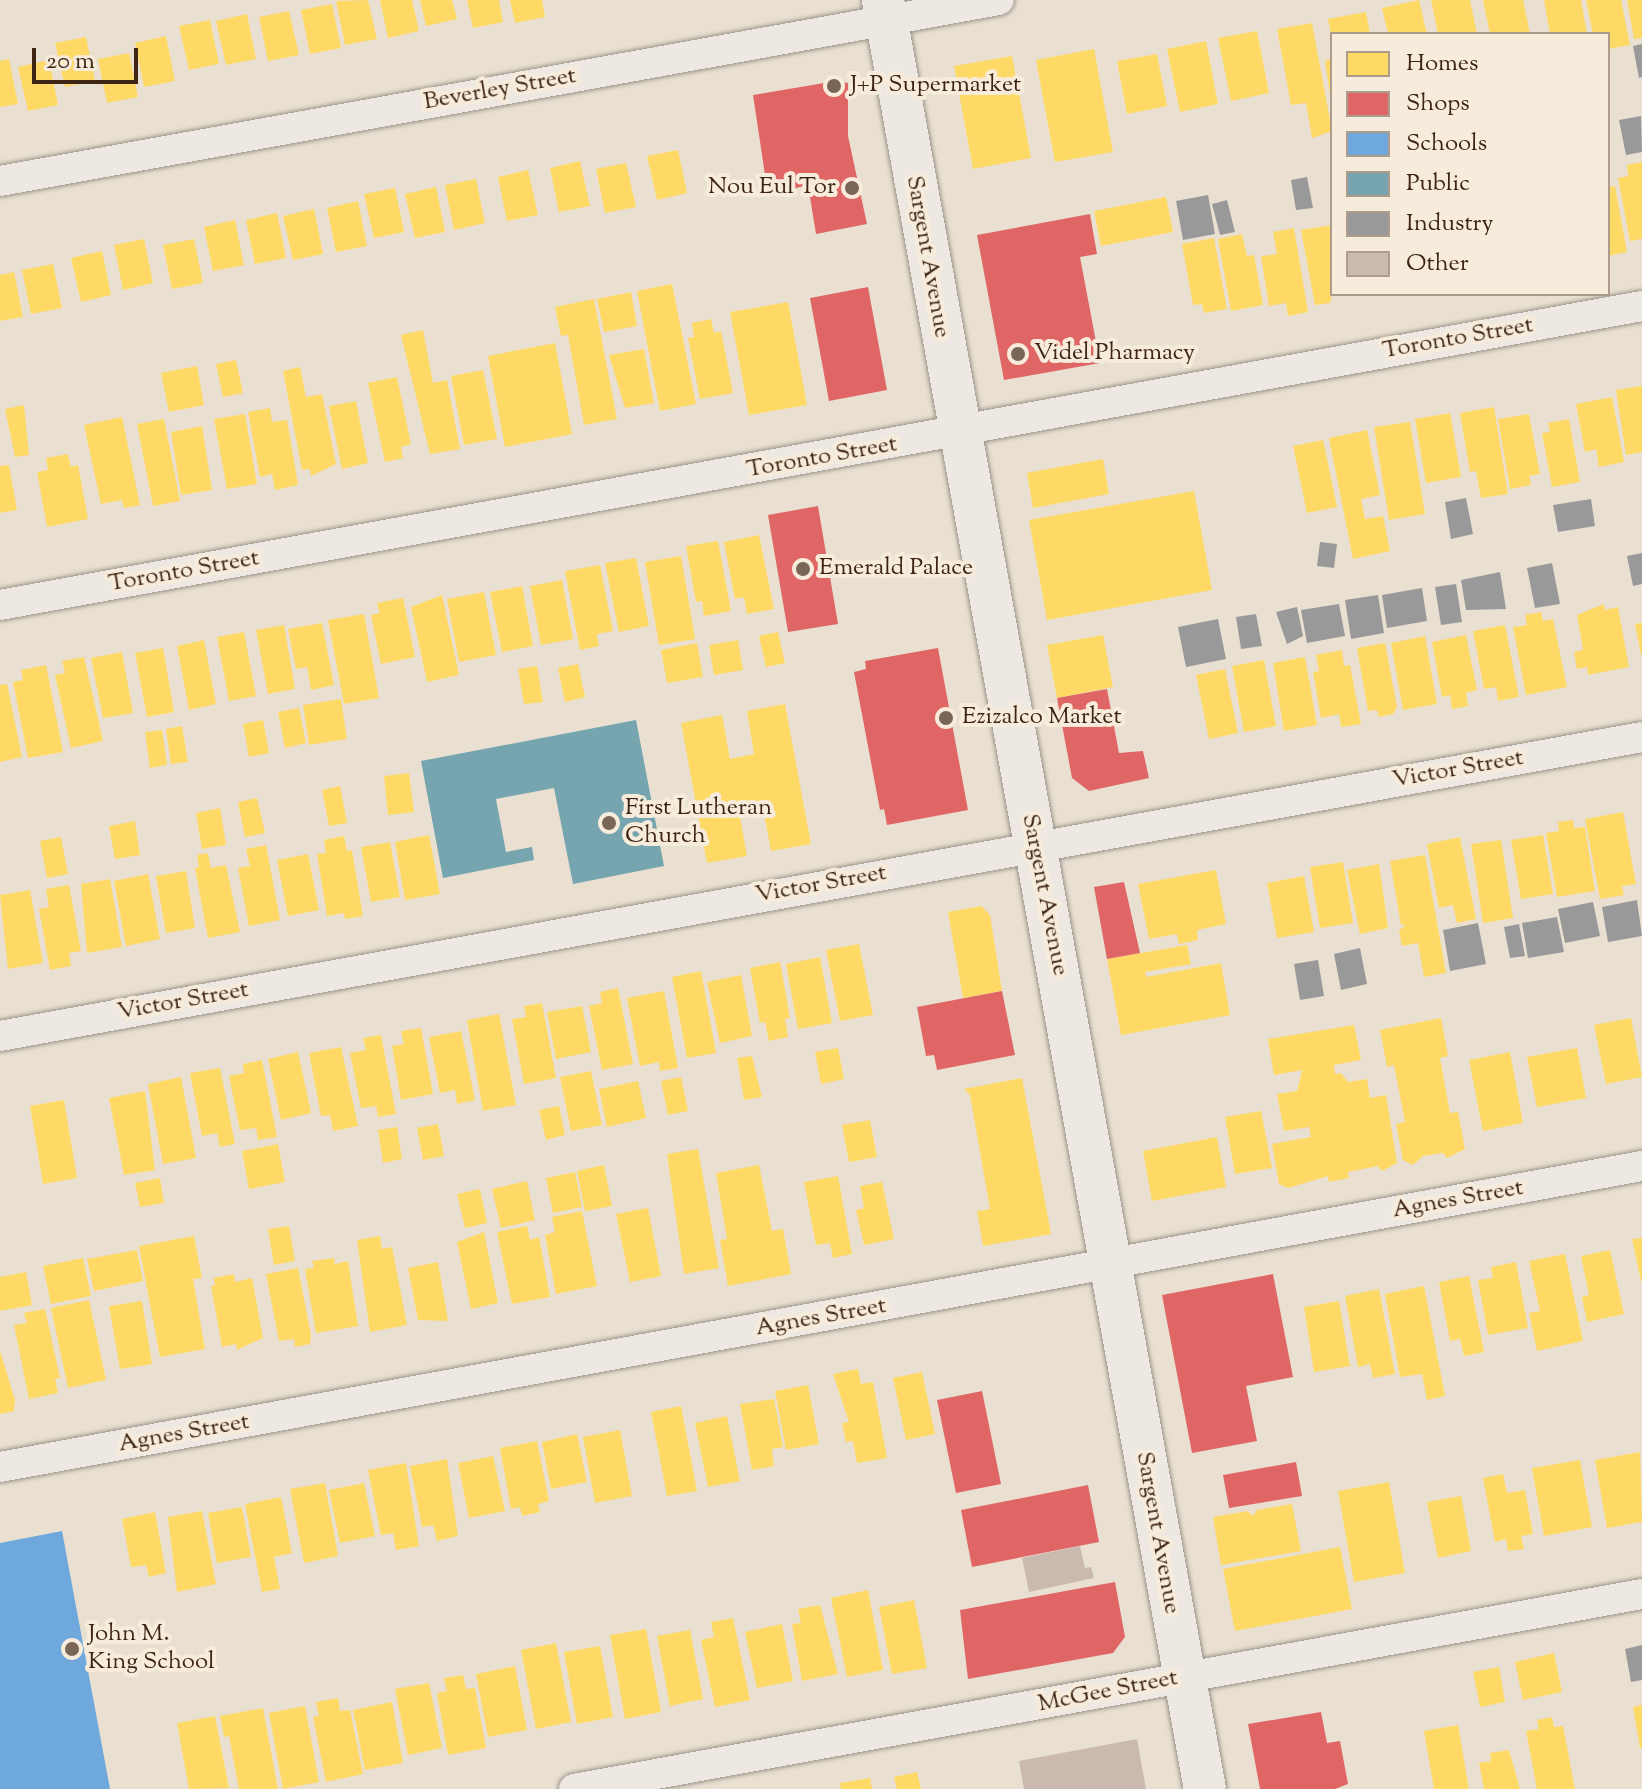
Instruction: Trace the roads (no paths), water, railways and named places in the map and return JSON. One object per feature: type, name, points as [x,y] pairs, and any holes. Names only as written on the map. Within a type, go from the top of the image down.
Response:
[{"type":"main road","name":"Sargent Avenue","points":[[885,10],[957,429],[1075,1056],[1108,1265],[1205,1789]]},
{"type":"street","name":"Beverley Street","points":[[0,181],[885,10],[999,0]]},
{"type":"street","name":"Toronto Street","points":[[0,605],[913,442],[957,429],[1642,306]]},
{"type":"street","name":"Victor Street","points":[[0,1036],[1642,737]]},
{"type":"street","name":"Agnes Street","points":[[0,1467],[1642,1166]]},
{"type":"street","name":"McGee Street","points":[[574,1789],[1642,1594]]},
{"type":"place","name":"J+P Supermarket","points":[[834,86]]},
{"type":"place","name":"Nou Eul Tor","points":[[852,188]]},
{"type":"place","name":"Videl Pharmacy","points":[[1018,354]]},
{"type":"place","name":"Emerald Palace","points":[[803,569]]},
{"type":"place","name":"Ezizalco Market","points":[[946,718]]},
{"type":"place","name":"First Lutheran Church","points":[[609,823]]},
{"type":"place","name":"John M. King School","points":[[72,1649]]}]
